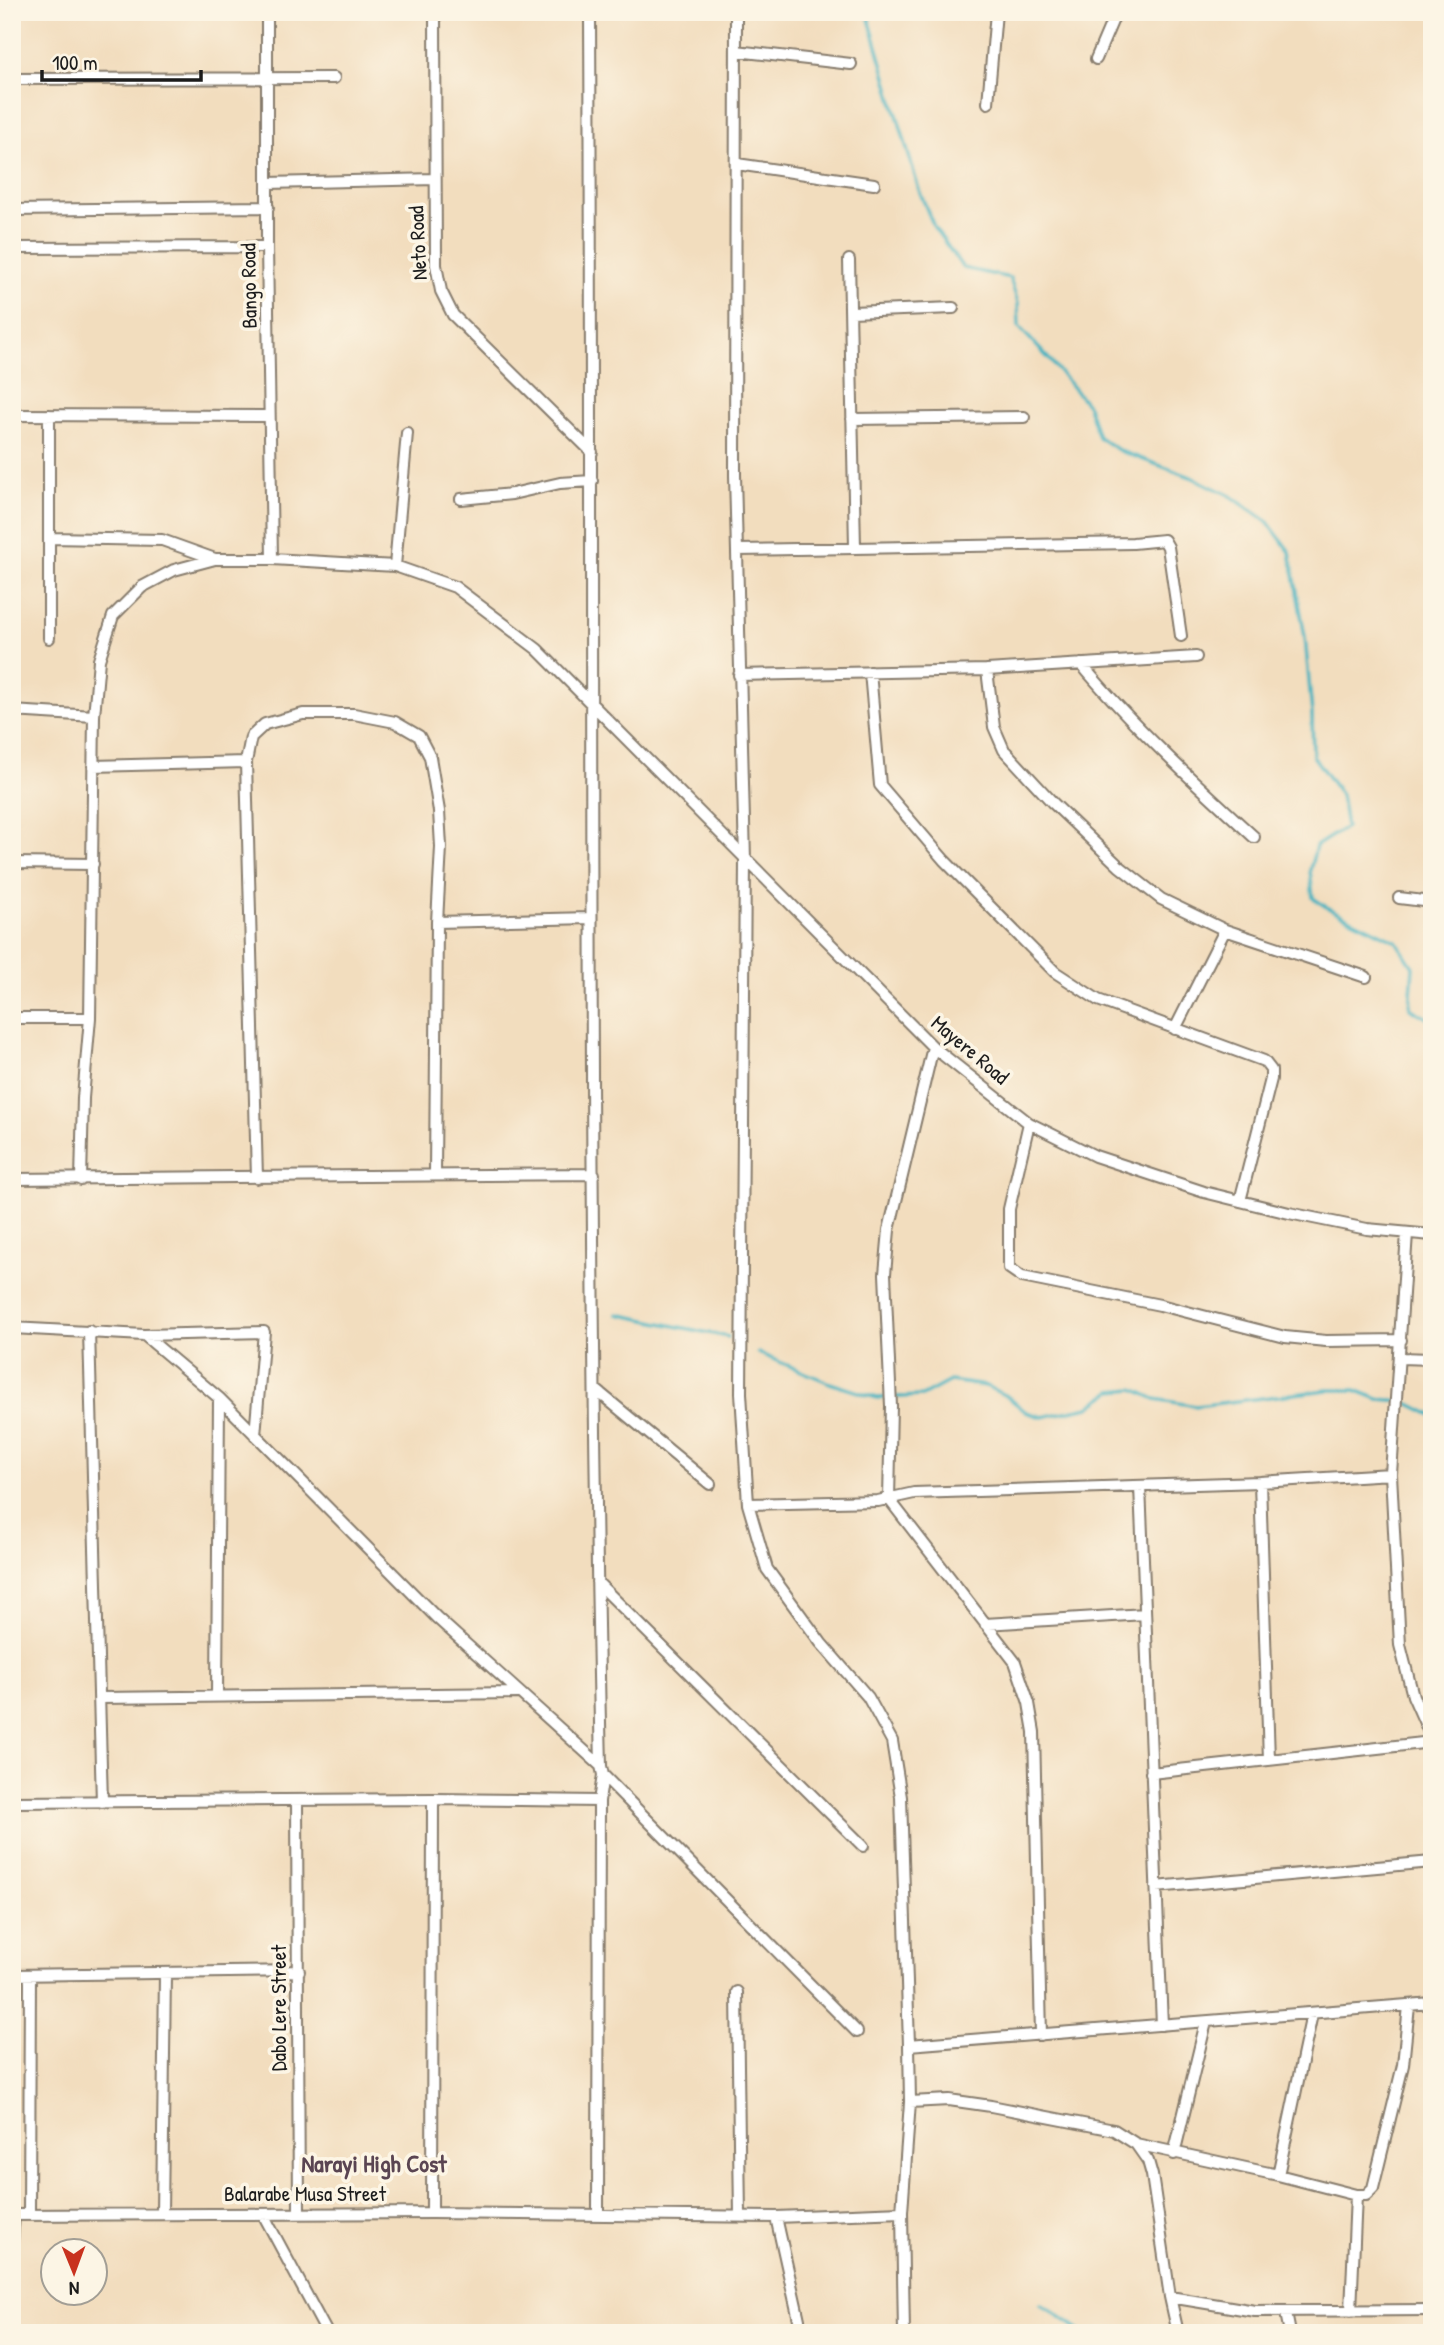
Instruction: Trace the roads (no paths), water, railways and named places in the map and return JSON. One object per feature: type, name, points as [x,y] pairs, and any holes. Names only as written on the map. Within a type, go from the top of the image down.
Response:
[{"type":"street","name":"Bango Road","points":[[267,12],[267,247],[272,559]]},
{"type":"street","name":"Neto Road","points":[[435,12],[436,265],[441,291],[453,315],[592,452]]},
{"type":"street","points":[[590,12],[590,918],[597,1581],[602,1770],[598,2213]]},
{"type":"street","points":[[736,12],[734,370],[745,860],[741,1393],[748,1504],[767,1569],[821,1643],[868,1697],[892,1741],[901,1797],[909,2045],[909,2102],[902,2212],[904,2333]]},
{"type":"street","points":[[988,103],[996,12]]},
{"type":"street","points":[[1096,59],[1116,12]]},
{"type":"street","points":[[736,51],[851,64]]},
{"type":"street","points":[[12,79],[334,78]]},
{"type":"street","points":[[737,163],[874,184]]},
{"type":"street","points":[[268,183],[435,179]]},
{"type":"street","points":[[12,210],[268,207]]},
{"type":"street","points":[[12,248],[267,247]]},
{"type":"street","points":[[849,260],[855,547]]},
{"type":"street","points":[[851,312],[953,308]]},
{"type":"street","points":[[12,415],[269,416]]},
{"type":"street","points":[[49,415],[49,638]]},
{"type":"street","points":[[852,418],[1024,417]]},
{"type":"street","points":[[395,566],[407,433]]},
{"type":"street","points":[[461,499],[512,494],[560,483],[592,481]]},
{"type":"street","points":[[49,538],[162,540],[215,559]]},
{"type":"street","points":[[737,550],[1133,543],[1164,540],[1168,547],[1181,636]]},
{"type":"street","points":[[81,1180],[83,1098],[90,1018],[94,716],[99,660],[114,616],[142,587],[174,570],[215,559]]},
{"type":"street","name":"Mayere Road","points":[[215,559],[272,559],[395,566],[455,587],[537,649],[933,1047],[1029,1123],[1095,1156],[1204,1192],[1367,1229],[1432,1235]]},
{"type":"street","points":[[739,675],[987,670],[1196,657]]},
{"type":"street","points":[[1080,664],[1183,772],[1254,836]]},
{"type":"street","points":[[987,670],[994,727],[1004,750],[1053,803],[1119,866],[1161,899],[1225,930],[1366,977]]},
{"type":"street","points":[[870,672],[880,785],[944,860],[1055,972],[1098,999],[1264,1061],[1270,1070],[1271,1079],[1240,1201]]},
{"type":"street","points":[[12,711],[94,716]]},
{"type":"street","points":[[257,1178],[246,762],[251,737],[265,724],[303,714],[354,714],[395,722],[419,736],[430,757],[439,811],[441,847],[437,922],[435,1175]]},
{"type":"street","points":[[93,766],[246,762]]},
{"type":"street","points":[[12,863],[93,864]]},
{"type":"street","points":[[1399,898],[1432,902]]},
{"type":"street","points":[[437,922],[590,918]]},
{"type":"street","points":[[1175,1029],[1225,930]]},
{"type":"street","points":[[12,1018],[90,1018]]},
{"type":"street","points":[[933,1047],[889,1230],[885,1274],[891,1406],[888,1499],[1015,1662],[1029,1703],[1034,1732],[1041,2035]]},
{"type":"street","points":[[1029,1123],[1009,1209],[1009,1268],[1022,1277],[1160,1305],[1285,1337],[1326,1341],[1401,1340]]},
{"type":"street","points":[[12,1180],[594,1174]]},
{"type":"street","points":[[1151,1773],[1432,1740],[1413,1696],[1400,1645],[1391,1474],[1407,1233]]},
{"type":"street","points":[[12,1328],[144,1335],[264,1332],[255,1435]]},
{"type":"street","points":[[89,1331],[102,1802]]},
{"type":"street","points":[[144,1335],[219,1398],[437,1618],[602,1770],[857,2032]]},
{"type":"street","points":[[1399,1358],[1432,1359]]},
{"type":"street","points":[[595,1389],[710,1484]]},
{"type":"street","points":[[217,1697],[219,1398]]},
{"type":"street","points":[[748,1504],[877,1501],[914,1493],[1260,1482],[1391,1474]]},
{"type":"street","points":[[1260,1482],[1269,1760]]},
{"type":"street","points":[[1140,1486],[1161,2025]]},
{"type":"street","points":[[597,1581],[863,1846]]},
{"type":"street","points":[[985,1624],[1145,1614]]},
{"type":"street","points":[[100,1698],[518,1693]]},
{"type":"street","points":[[12,1802],[433,1799],[600,1801]]},
{"type":"street","points":[[432,2213],[433,1799]]},
{"type":"street","name":"Dabo Lere Street","points":[[297,1801],[299,2214]]},
{"type":"street","points":[[1156,1887],[1432,1862]]},
{"type":"street","points":[[12,1975],[299,1971]]},
{"type":"street","points":[[162,2214],[165,1974]]},
{"type":"street","points":[[29,2215],[30,1976]]},
{"type":"street","points":[[737,1992],[740,2216]]},
{"type":"street","points":[[909,2045],[1432,2003]]},
{"type":"street","points":[[909,2102],[949,2100],[1114,2130],[1136,2144],[1278,2175],[1356,2196],[1366,2194],[1373,2188],[1403,2065],[1409,2006]]},
{"type":"street","points":[[1278,2175],[1312,2014]]},
{"type":"street","points":[[1170,2153],[1206,2022]]},
{"type":"street","points":[[1136,2144],[1149,2161],[1178,2333]]},
{"type":"street","points":[[1149,2161],[1170,2153]]},
{"type":"street","points":[[1351,2311],[1356,2196]]},
{"type":"street","name":"Balarabe Musa Street","points":[[13,2215],[598,2213],[776,2217],[902,2212]]},
{"type":"street","points":[[263,2214],[327,2333]]},
{"type":"street","points":[[12,2242],[13,2215]]},
{"type":"street","points":[[776,2217],[802,2333]]},
{"type":"street","points":[[1170,2297],[1255,2311],[1286,2313],[1432,2310]]},
{"type":"street","points":[[1286,2313],[1290,2333]]},
{"type":"street","points":[[996,2333],[1008,2333]]},
{"type":"waterway","points":[[867,12],[919,190],[934,227],[963,268],[1010,278],[1018,303],[1019,327],[1088,406],[1098,437],[1120,451],[1191,477],[1229,495],[1267,521],[1290,552],[1305,637],[1313,756],[1341,795],[1346,827],[1316,846],[1310,870],[1313,898],[1396,941],[1413,967],[1410,1008],[1432,1021]]},
{"type":"waterway","points":[[617,1314],[728,1337]]},
{"type":"waterway","points":[[758,1353],[830,1383],[877,1398],[922,1396],[950,1381],[986,1386],[1008,1397],[1026,1412],[1042,1417],[1089,1407],[1112,1391],[1134,1389],[1155,1399],[1196,1406],[1327,1390],[1355,1390],[1378,1399],[1404,1401],[1432,1415]]},
{"type":"waterway","points":[[1041,2304],[1084,2333]]},
{"type":"district","name":"Narayi High Cost","points":[[374,2164]]}]
